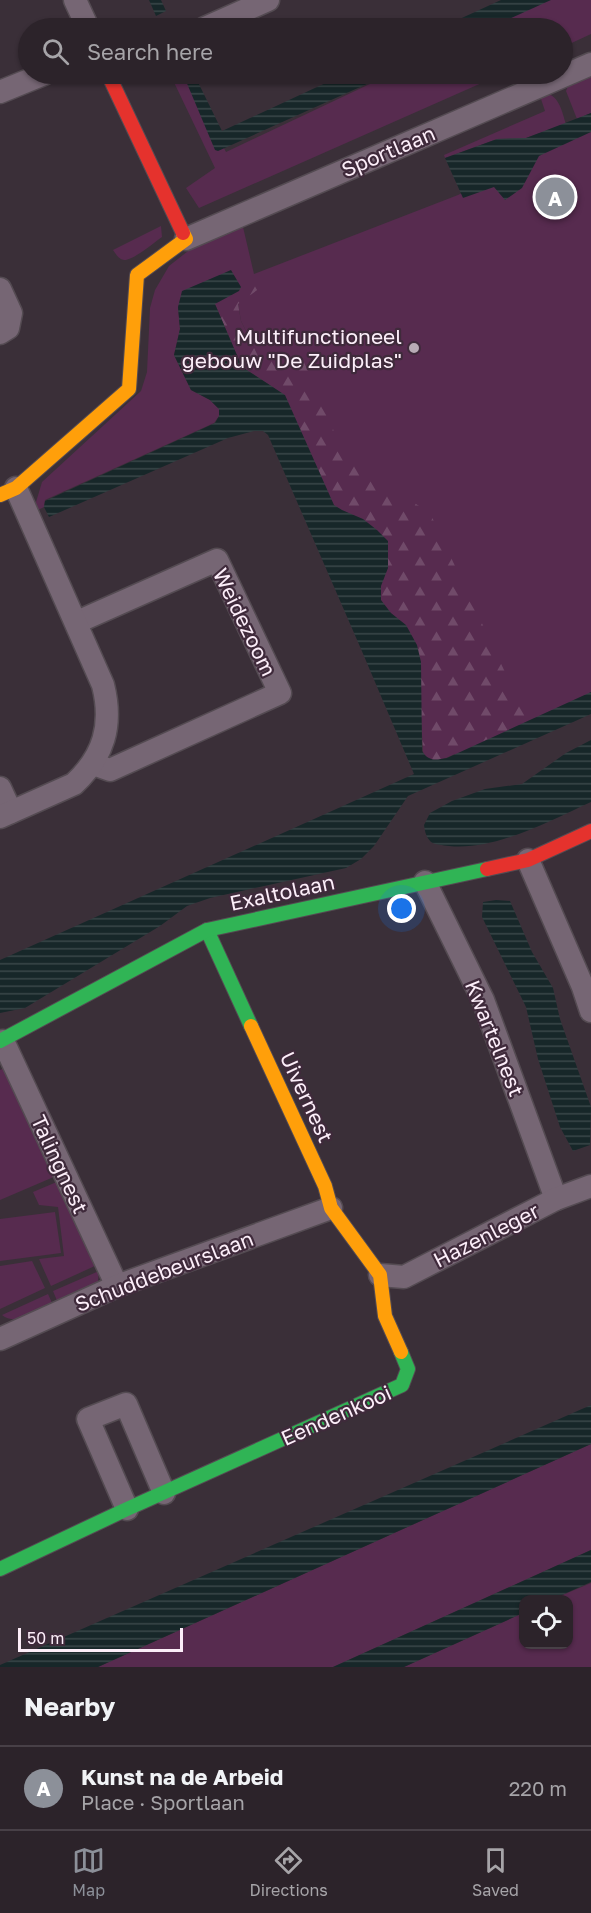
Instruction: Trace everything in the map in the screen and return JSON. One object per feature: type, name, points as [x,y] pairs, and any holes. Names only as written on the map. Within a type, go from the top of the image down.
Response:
[{"type":"street","points":[[75,0],[83,18]]},
{"type":"street","points":[[227,18],[267,0]]},
{"type":"street","name":"Sportlaan","points":[[573,72],[591,64]]},
{"type":"street","points":[[0,92],[20,84]]},
{"type":"street","points":[[113,84],[186,239]]},
{"type":"street","name":"Sportlaan","points":[[8,492],[129,389],[137,275],[186,239],[545,84]]},
{"type":"street","points":[[0,289],[10,313],[8,328],[0,333]]},
{"type":"street","points":[[0,788],[5,815],[74,784],[93,764],[103,741],[108,706],[103,685],[8,492]]},
{"type":"street","name":"Weidezoom","points":[[84,619],[217,560],[280,693],[110,770],[93,764]]},
{"type":"street","name":"Exaltolaan","points":[[1,1041],[207,930],[528,860],[591,831]]},
{"type":"street","points":[[528,860],[583,987],[591,1011]]},
{"type":"street","name":"Kwartelnest","points":[[425,882],[483,1000],[556,1199]]},
{"type":"street","name":"Uivernest","points":[[207,930],[325,1186],[331,1208],[380,1275]]},
{"type":"street","name":"Talingnest","points":[[1,1041],[117,1286]]},
{"type":"street","name":"Hazenleger","points":[[380,1275],[404,1277],[556,1199],[591,1186]]},
{"type":"street","name":"Schuddebeurslaan","points":[[1,1336],[117,1286],[331,1208]]},
{"type":"street","name":"Eendenkooi","points":[[0,1569],[402,1385],[408,1369],[385,1316],[380,1275]]},
{"type":"street","points":[[127,1509],[88,1419],[126,1404],[164,1493]]},
{"type":"green space","points":[[548,0],[591,0],[591,34],[573,42],[573,18],[509,18]]},
{"type":"green space","points":[[591,75],[591,113],[577,119],[566,91],[568,86]]},
{"type":"green space","points":[[175,84],[189,84],[226,152],[370,84],[479,84],[199,208],[186,188],[215,168]]},
{"type":"green space","points":[[546,93],[557,101],[566,124],[526,138],[497,139],[445,158],[444,155],[545,111],[540,96]]},
{"type":"green space","points":[[591,128],[591,696],[457,759],[241,321],[238,304],[178,307],[180,329],[174,355],[191,390],[210,400],[219,409],[219,416],[214,423],[45,500],[44,507],[36,511],[36,502],[42,482],[141,391],[147,372],[150,308],[155,290],[169,266],[197,244],[243,227],[254,274],[458,195]]},
{"type":"green space","points":[[161,226],[162,237],[128,260],[117,256],[113,250]]},
{"type":"green space","points":[[254,274],[260,288],[238,304],[241,321],[259,358],[280,362],[303,360],[346,459],[430,513],[528,721],[446,758],[434,761],[426,758],[423,752],[421,717],[406,625],[386,607],[383,601],[382,588],[388,568],[363,519],[334,505],[285,395],[242,367],[215,304],[239,291],[240,285]]},
{"type":"green space","points":[[7,1067],[56,1176],[0,1200],[0,1070]]},
{"type":"green space","points":[[59,1181],[97,1265],[51,1286],[39,1259],[64,1256],[58,1207],[39,1205],[33,1192]]},
{"type":"green space","points":[[55,1212],[61,1253],[0,1261],[0,1219]]},
{"type":"green space","points":[[32,1261],[45,1288],[0,1309],[0,1266]]},
{"type":"green space","points":[[99,1271],[98,1281],[95,1284],[58,1303],[53,1291]]},
{"type":"green space","points":[[48,1294],[53,1305],[34,1314],[20,1319],[2,1315]]},
{"type":"green space","points":[[591,1444],[591,1550],[333,1667],[98,1667]]},
{"type":"green space","points":[[591,1583],[591,1667],[404,1667],[519,1615],[519,1649],[573,1649],[573,1595],[562,1595]]},
{"type":"shaded area","points":[[149,0],[161,0],[166,11],[156,16]]},
{"type":"shaded area","points":[[501,0],[551,0],[511,18],[462,18]]},
{"type":"shaded area","points":[[187,84],[199,84],[222,131],[323,84],[367,84],[218,151],[215,150]]},
{"type":"shaded area","points":[[591,113],[591,132],[539,156],[522,188],[505,200],[494,187],[463,198],[445,158],[497,139],[526,138]]},
{"type":"shaded area","points":[[231,270],[241,287],[239,291],[215,304],[242,367],[285,395],[334,505],[363,519],[388,541],[388,568],[381,586],[381,600],[391,613],[406,625],[417,645],[421,662],[422,751],[425,755],[433,759],[447,758],[591,692],[591,714],[408,796],[374,846],[361,859],[346,868],[210,898],[187,906],[160,926],[25,1008],[0,1013],[0,960],[414,774],[268,435],[263,431],[228,438],[49,517],[44,507],[45,501],[215,423],[219,416],[219,409],[210,400],[191,390],[174,355],[180,329],[178,307],[182,291]]},
{"type":"shaded area","points":[[591,740],[591,802],[540,826],[484,844],[449,846],[435,844],[428,838],[424,825],[430,813],[452,801],[485,789],[522,784],[566,753]]},
{"type":"shaded area","points":[[510,901],[532,952],[553,988],[560,1019],[591,1107],[590,1145],[573,1151],[560,1127],[538,1059],[526,1007],[482,917],[483,902]]},
{"type":"shaded area","points":[[591,1405],[591,1444],[98,1667],[0,1667],[0,1665]]},
{"type":"shaded area","points":[[591,1550],[591,1582],[562,1595],[519,1595],[519,1615],[404,1667],[333,1667]]},
{"type":"traffic: fast","points":[[0,1041],[207,930],[487,869]]},
{"type":"traffic: fast","points":[[207,930],[251,1026]]},
{"type":"traffic: fast","points":[[0,1569],[402,1385],[408,1369],[401,1352]]},
{"type":"traffic: slow","points":[[0,495],[16,488],[129,389],[137,275],[186,239],[183,233]]},
{"type":"traffic: slow","points":[[251,1026],[325,1186],[331,1208],[380,1275],[385,1316],[401,1352]]},
{"type":"traffic: jam","points":[[113,84],[183,233]]},
{"type":"traffic: jam","points":[[487,869],[528,860],[591,831]]},
{"type":"place","name":"Kunst na de Arbeid","points":[[555,197]]},
{"type":"place","name":"Multifunctioneel gebouw \"De Zuidplas\"","points":[[414,348]]}]
